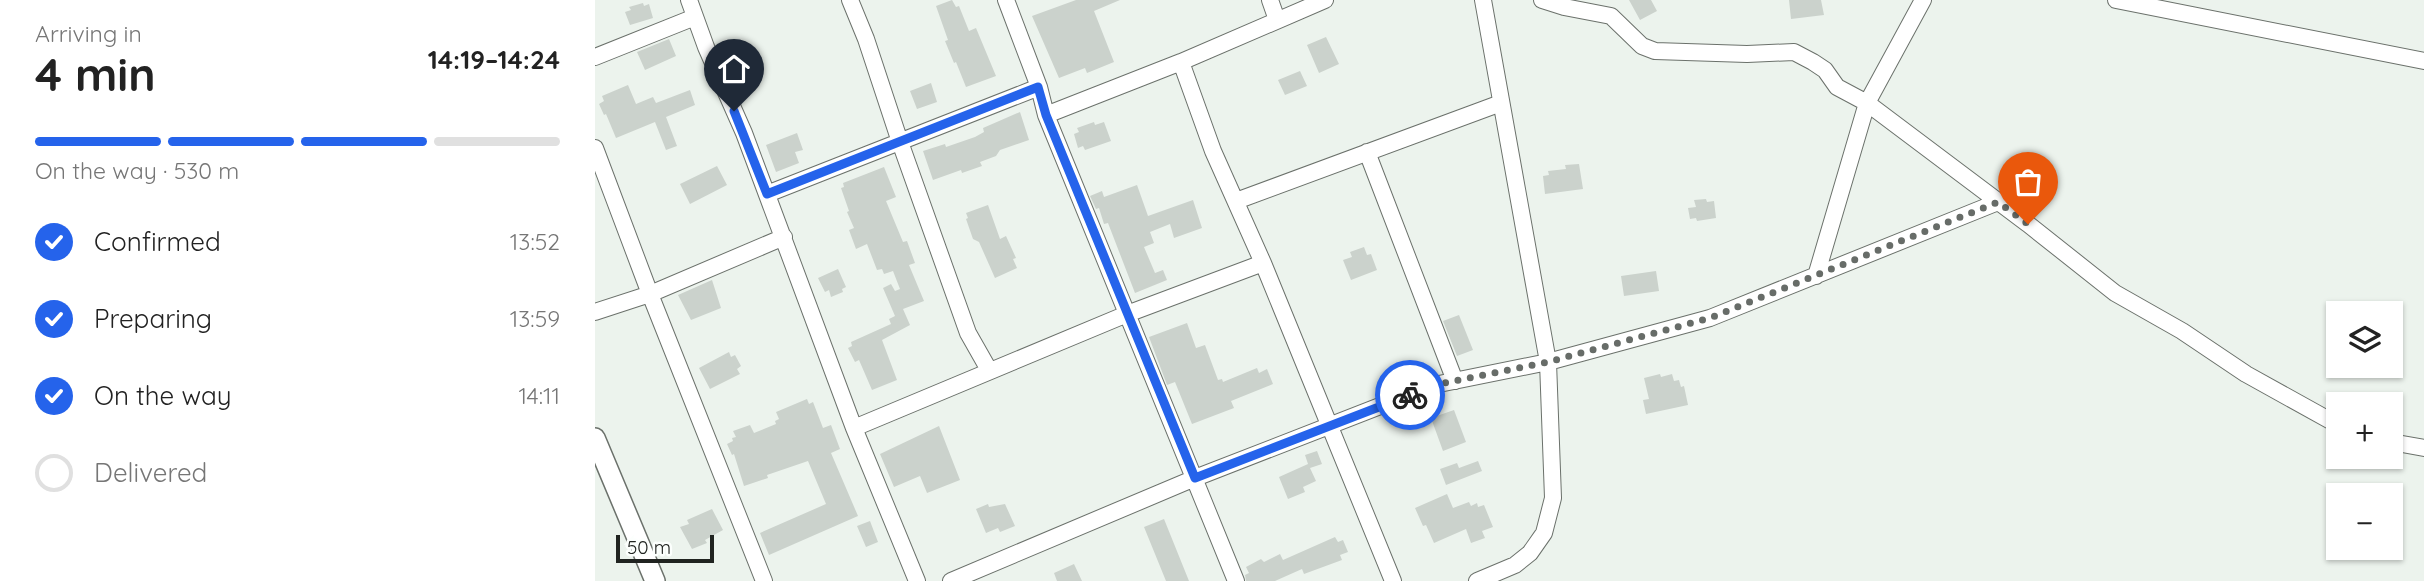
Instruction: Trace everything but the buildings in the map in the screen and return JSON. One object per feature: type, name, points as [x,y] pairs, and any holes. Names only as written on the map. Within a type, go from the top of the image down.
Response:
[{"type":"street","points":[[689,0],[784,237],[854,428],[917,581]]},
{"type":"street","points":[[850,0],[968,333],[989,370]]},
{"type":"street","points":[[1006,0],[1046,115],[1236,581]]},
{"type":"street","points":[[1270,0],[1277,20]]},
{"type":"street","points":[[1046,115],[1181,62],[1325,0]]},
{"type":"street","points":[[1477,581],[1505,576],[1539,542],[1551,511],[1553,481],[1548,362],[1483,0]]},
{"type":"street","points":[[1542,0],[1611,16],[1642,46],[1655,51],[1747,54],[1794,52],[1819,66],[1837,87],[1867,103],[2115,293],[2182,331],[2246,374],[2326,418]]},
{"type":"street","points":[[1816,276],[1867,103],[1923,0]]},
{"type":"street","points":[[2116,0],[2424,61]]},
{"type":"street","points":[[595,57],[695,17]]},
{"type":"street","points":[[1181,62],[1213,150],[1263,263],[1394,581]]},
{"type":"street","points":[[767,194],[1038,87]]},
{"type":"street","points":[[1236,201],[1501,103]]},
{"type":"street","points":[[595,148],[649,294],[764,581]]},
{"type":"street","points":[[1367,152],[1455,381]]},
{"type":"street","points":[[951,581],[1195,478],[1434,385],[1548,362],[1710,318],[1998,202]]},
{"type":"street","points":[[595,312],[649,294],[784,237]]},
{"type":"street","points":[[854,428],[1126,314],[1263,263]]},
{"type":"street","points":[[595,438],[655,581]]},
{"type":"street","points":[[2403,444],[2424,448]]},
{"type":"way so far","points":[[1410,395],[1434,385],[1548,362],[1710,318],[1998,202],[2028,224]]},
{"type":"route","points":[[734,111],[767,194],[1038,87],[1046,115],[1195,478],[1410,395]]}]
